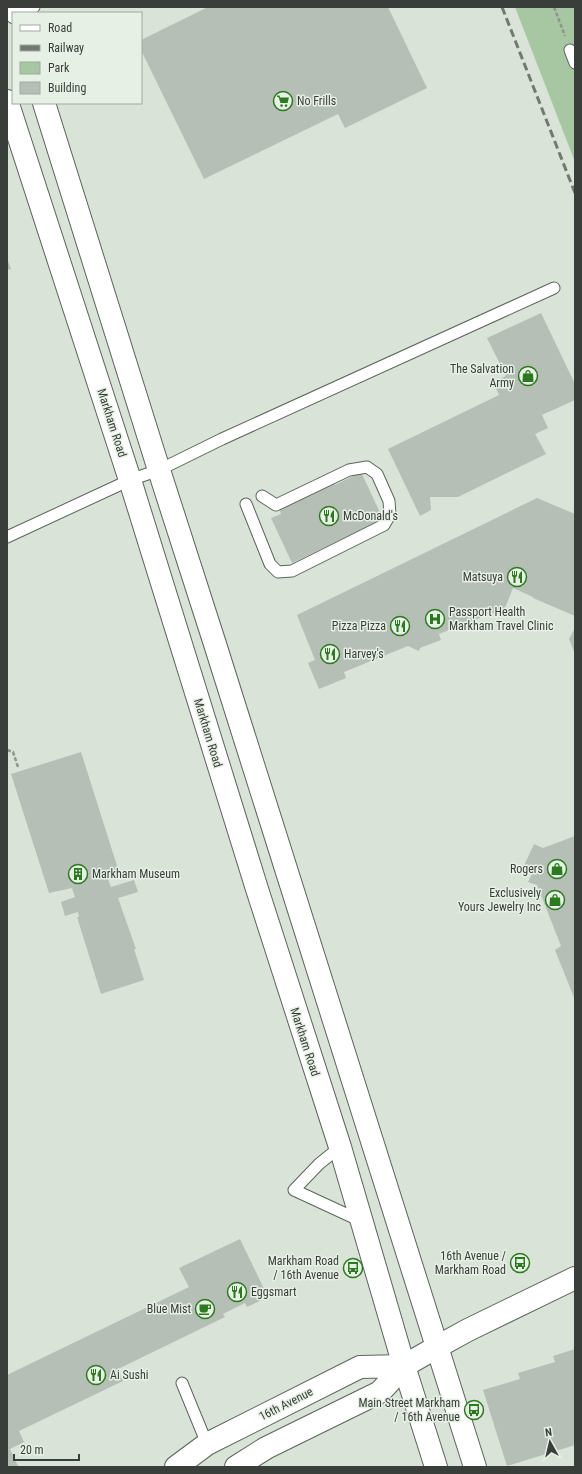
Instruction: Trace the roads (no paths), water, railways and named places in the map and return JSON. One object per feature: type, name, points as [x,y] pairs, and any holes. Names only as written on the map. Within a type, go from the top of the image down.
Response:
[{"type":"main road","name":"Markham Road","points":[[7,101],[130,480],[259,896],[340,1147],[404,1366],[436,1467]]},
{"type":"main road","points":[[44,104],[475,1467]]},
{"type":"main road","name":"16th Avenue","points":[[236,1467],[266,1448],[380,1392],[404,1366],[437,1347],[468,1330],[575,1278]]},
{"type":"main road","name":"16th Avenue","points":[[176,1467],[207,1444],[360,1367],[404,1366]]},
{"type":"lane","points":[[22,12],[34,7]]},
{"type":"lane","points":[[570,50],[575,63]]},
{"type":"lane","points":[[7,537],[130,480],[159,470],[229,436],[554,288]]},
{"type":"lane","points":[[246,504],[270,564],[278,572],[292,571],[384,525],[390,516],[389,501],[377,474],[367,467],[349,470],[276,505],[262,496]]},
{"type":"lane","points":[[340,1147],[319,1164],[294,1190],[362,1221]]},
{"type":"lane","points":[[182,1383],[207,1444]]},
{"type":"railway","points":[[502,7],[575,193]]},
{"type":"place","name":"No Frills","points":[[283,101]]},
{"type":"place","name":"The Salvation Army","points":[[528,376]]},
{"type":"place","name":"McDonald's","points":[[329,516]]},
{"type":"place","name":"Matsuya","points":[[517,577]]},
{"type":"place","name":"Passport Health Markham Travel Clinic","points":[[435,619]]},
{"type":"place","name":"Pizza Pizza","points":[[400,626]]},
{"type":"place","name":"Harvey's","points":[[330,654]]},
{"type":"place","name":"Rogers","points":[[557,869]]},
{"type":"place","name":"Markham Museum","points":[[78,874]]},
{"type":"place","name":"Exclusively Yours Jewelry Inc","points":[[555,900]]},
{"type":"place","name":"16th Avenue / Markham Road","points":[[520,1263]]},
{"type":"place","name":"Markham Road / 16th Avenue","points":[[353,1268]]},
{"type":"place","name":"Eggsmart","points":[[237,1292]]},
{"type":"place","name":"Blue Mist","points":[[205,1309]]},
{"type":"place","name":"Ai Sushi","points":[[96,1375]]},
{"type":"place","name":"Main Street Markham / 16th Avenue","points":[[474,1410]]}]
